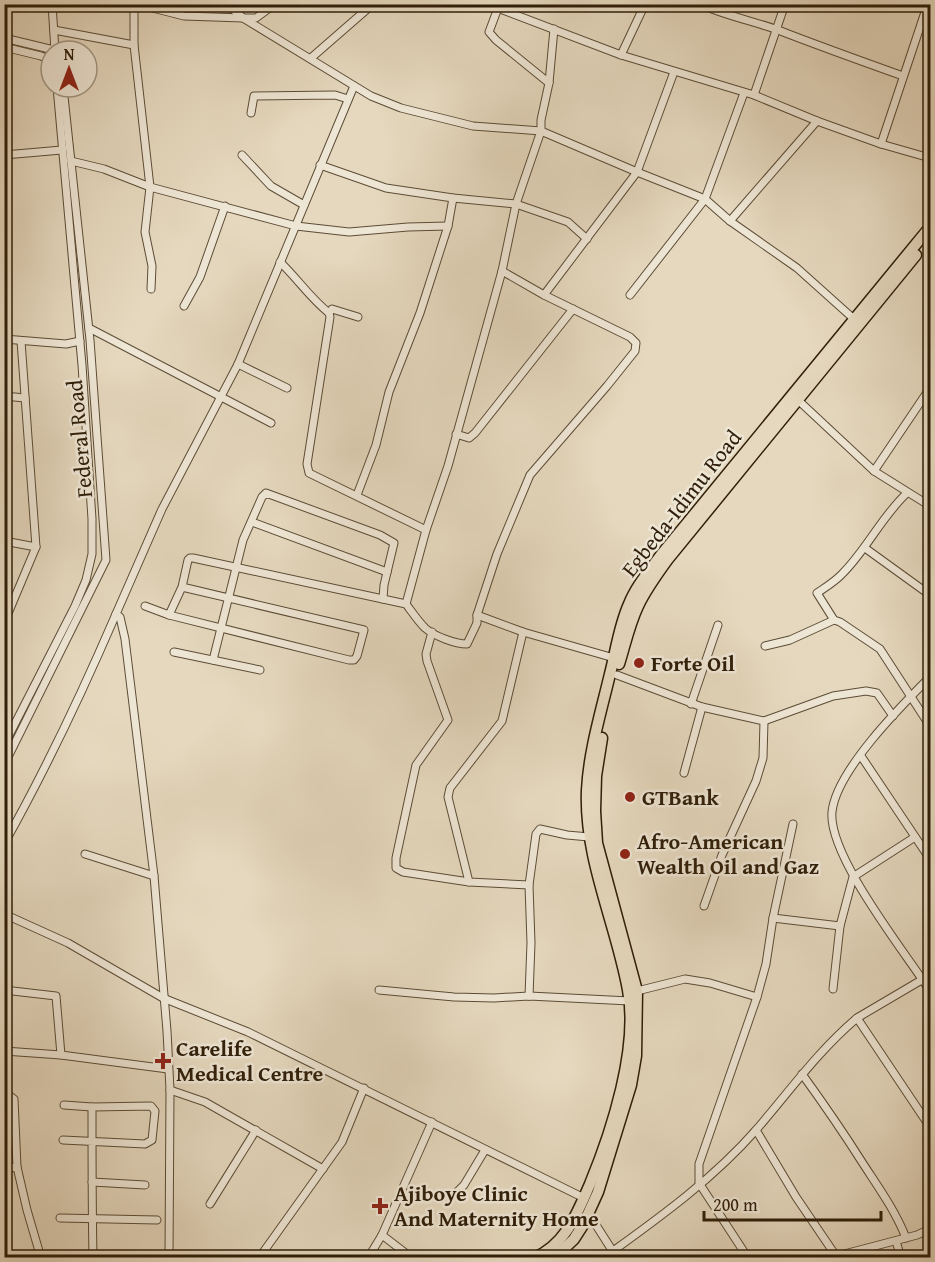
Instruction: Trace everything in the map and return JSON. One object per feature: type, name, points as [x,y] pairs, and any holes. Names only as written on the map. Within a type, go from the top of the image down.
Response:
[{"type":"main road","name":"Egbeda-Idimu Road","points":[[534,1257],[554,1246],[566,1233],[602,1167],[631,1085],[636,1056],[638,991],[589,837],[587,792],[590,765],[621,627],[630,602],[644,578],[930,227]]},
{"type":"main road","name":"Egbeda-Idimu Road","points":[[554,1257],[574,1239],[589,1214],[623,1078],[630,1032],[630,1001],[597,843],[595,811],[596,776],[602,736],[629,629],[649,586],[668,559],[930,238]]},
{"type":"street","points":[[51,4],[55,39]]},
{"type":"street","points":[[151,289],[152,266],[145,232],[150,188],[134,45],[136,4],[184,16],[256,18],[275,4]]},
{"type":"street","points":[[227,4],[243,18],[371,96],[401,108],[473,126],[541,131],[705,199],[730,221],[797,268],[855,320]]},
{"type":"street","points":[[312,58],[373,4]]},
{"type":"street","points":[[487,4],[621,55],[754,95],[881,144],[930,158]]},
{"type":"street","points":[[621,55],[645,4]]},
{"type":"street","points":[[699,4],[722,14],[777,30],[903,75]]},
{"type":"street","points":[[754,95],[785,4]]},
{"type":"street","points":[[881,144],[903,75],[928,10],[917,4]]},
{"type":"street","points":[[498,8],[489,32],[549,83]]},
{"type":"street","points":[[406,604],[426,530],[448,466],[502,271],[516,204],[541,131],[541,120],[549,83],[554,29]]},
{"type":"street","points":[[54,30],[134,45]]},
{"type":"street","points":[[4,38],[39,47]]},
{"type":"street","points":[[4,47],[39,56]]},
{"type":"street","points":[[544,294],[637,172],[674,72]]},
{"type":"street","points":[[4,844],[79,700],[162,509],[237,364],[354,86]]},
{"type":"street","points":[[630,295],[705,199],[744,93]]},
{"type":"street","points":[[251,112],[254,96],[335,95],[348,99]]},
{"type":"street","name":"Federal Road","points":[[4,745],[75,606],[90,567],[92,519],[80,342],[58,99]]},
{"type":"street","name":"Federal Road","points":[[4,765],[106,561],[89,328],[64,99]]},
{"type":"street","points":[[730,221],[817,121]]},
{"type":"street","points":[[4,155],[62,150]]},
{"type":"street","points":[[242,155],[271,186],[304,205]]},
{"type":"street","points":[[71,161],[104,169],[150,188],[296,226],[349,232],[448,226]]},
{"type":"street","points":[[321,165],[386,188],[516,204],[568,222],[587,239]]},
{"type":"street","points":[[357,495],[376,445],[389,392],[420,313],[448,226],[453,198]]},
{"type":"street","points":[[184,306],[200,277],[225,206]]},
{"type":"street","points":[[280,262],[328,313]]},
{"type":"street","points":[[169,615],[182,587],[190,558],[406,604],[425,628],[461,644],[467,644],[477,623],[477,615],[497,554],[530,475],[607,386],[635,351],[636,343],[630,337],[502,271]]},
{"type":"street","points":[[358,317],[338,309],[332,309],[328,313],[328,335],[308,464],[309,473],[426,530]]},
{"type":"street","points":[[456,434],[469,438],[476,433],[573,309]]},
{"type":"street","points":[[89,328],[271,423]]},
{"type":"street","points":[[4,339],[66,344],[80,342]]},
{"type":"street","points":[[4,623],[36,547],[21,341]]},
{"type":"street","points":[[237,364],[287,388]]},
{"type":"street","points":[[874,471],[930,388]]},
{"type":"street","points":[[4,396],[25,398]]},
{"type":"street","points":[[798,401],[874,471],[930,506]]},
{"type":"street","points":[[88,470],[99,469]]},
{"type":"street","points":[[213,660],[243,540],[262,497],[266,493],[387,538],[394,543],[383,599]]},
{"type":"street","points":[[907,493],[842,575],[817,593],[834,620],[880,649],[930,726]]},
{"type":"street","points":[[252,522],[387,572]]},
{"type":"street","points":[[4,541],[36,547]]},
{"type":"street","points":[[865,548],[930,595]]},
{"type":"street","points":[[145,606],[169,615],[349,660],[354,660],[357,656],[364,630],[182,587]]},
{"type":"street","points":[[116,614],[122,622],[125,639],[154,876],[170,1090],[170,1257]]},
{"type":"street","points":[[477,615],[523,632],[614,658]]},
{"type":"street","points":[[765,646],[790,640],[834,620]]},
{"type":"street","points":[[691,704],[718,625]]},
{"type":"street","points":[[432,632],[426,654],[427,661],[447,720],[416,765],[396,858],[396,868],[403,872],[469,882],[529,885]]},
{"type":"street","points":[[469,882],[448,796],[450,788],[502,721],[523,632]]},
{"type":"street","points":[[174,652],[260,670]]},
{"type":"street","points":[[617,675],[702,708],[764,721],[833,696],[866,691],[877,693],[892,716]]},
{"type":"street","points":[[930,677],[892,716],[861,756],[837,793],[832,813],[839,850],[853,877],[930,991]]},
{"type":"street","points":[[684,773],[702,708]]},
{"type":"street","points":[[704,906],[722,855],[756,781],[763,758],[764,721]]},
{"type":"street","points":[[861,756],[930,859]]},
{"type":"street","points":[[748,1257],[699,1183],[699,1164],[757,997],[766,964],[773,918],[793,824]]},
{"type":"street","points":[[529,996],[531,943],[529,885],[537,831],[540,829],[567,836],[589,837]]},
{"type":"street","points":[[833,989],[840,926],[853,877],[915,837]]},
{"type":"street","points":[[85,854],[154,876]]},
{"type":"street","points":[[4,914],[68,943],[163,998],[239,1028],[584,1198]]},
{"type":"street","points":[[773,918],[840,926]]},
{"type":"street","points":[[589,1214],[615,1254],[712,1174],[756,1130],[834,1038],[857,1018],[930,975]]},
{"type":"street","points":[[638,991],[686,979],[710,983],[757,997]]},
{"type":"street","points":[[4,990],[56,996],[62,1055]]},
{"type":"street","points":[[379,990],[454,997],[529,996],[630,1001]]},
{"type":"street","points":[[857,1018],[930,1127]]},
{"type":"street","points":[[4,1051],[62,1055],[168,1069]]},
{"type":"street","points":[[802,1074],[834,1118],[881,1191],[898,1219],[906,1238]]},
{"type":"street","points":[[259,1257],[342,1142],[364,1088]]},
{"type":"street","points":[[170,1090],[205,1102],[323,1169]]},
{"type":"street","points":[[4,1096],[14,1099],[17,1167],[41,1257]]},
{"type":"street","points":[[63,1140],[148,1143],[152,1140],[155,1111],[151,1106],[64,1105]]},
{"type":"street","points":[[92,1107],[93,1257]]},
{"type":"street","points":[[368,1257],[382,1235],[432,1122]]},
{"type":"street","points":[[210,1204],[256,1130]]},
{"type":"street","points":[[756,1130],[832,1257],[896,1241],[930,1229]]},
{"type":"street","points":[[457,1192],[486,1150]]},
{"type":"street","points":[[4,1169],[17,1167]]},
{"type":"street","points":[[92,1182],[145,1185]]},
{"type":"street","points":[[60,1218],[157,1220]]},
{"type":"street","points":[[382,1235],[412,1257]]},
{"type":"street","points":[[896,1241],[901,1257]]},
{"type":"place","name":"Forte Oil","points":[[639,663]]},
{"type":"place","name":"GTBank","points":[[630,797]]},
{"type":"place","name":"Afro-American Wealth Oil and Gaz","points":[[625,854]]},
{"type":"place","name":"Carelife Medical Centre","points":[[163,1061]]},
{"type":"place","name":"Ajiboye Clinic And Maternity Home","points":[[380,1206]]}]
